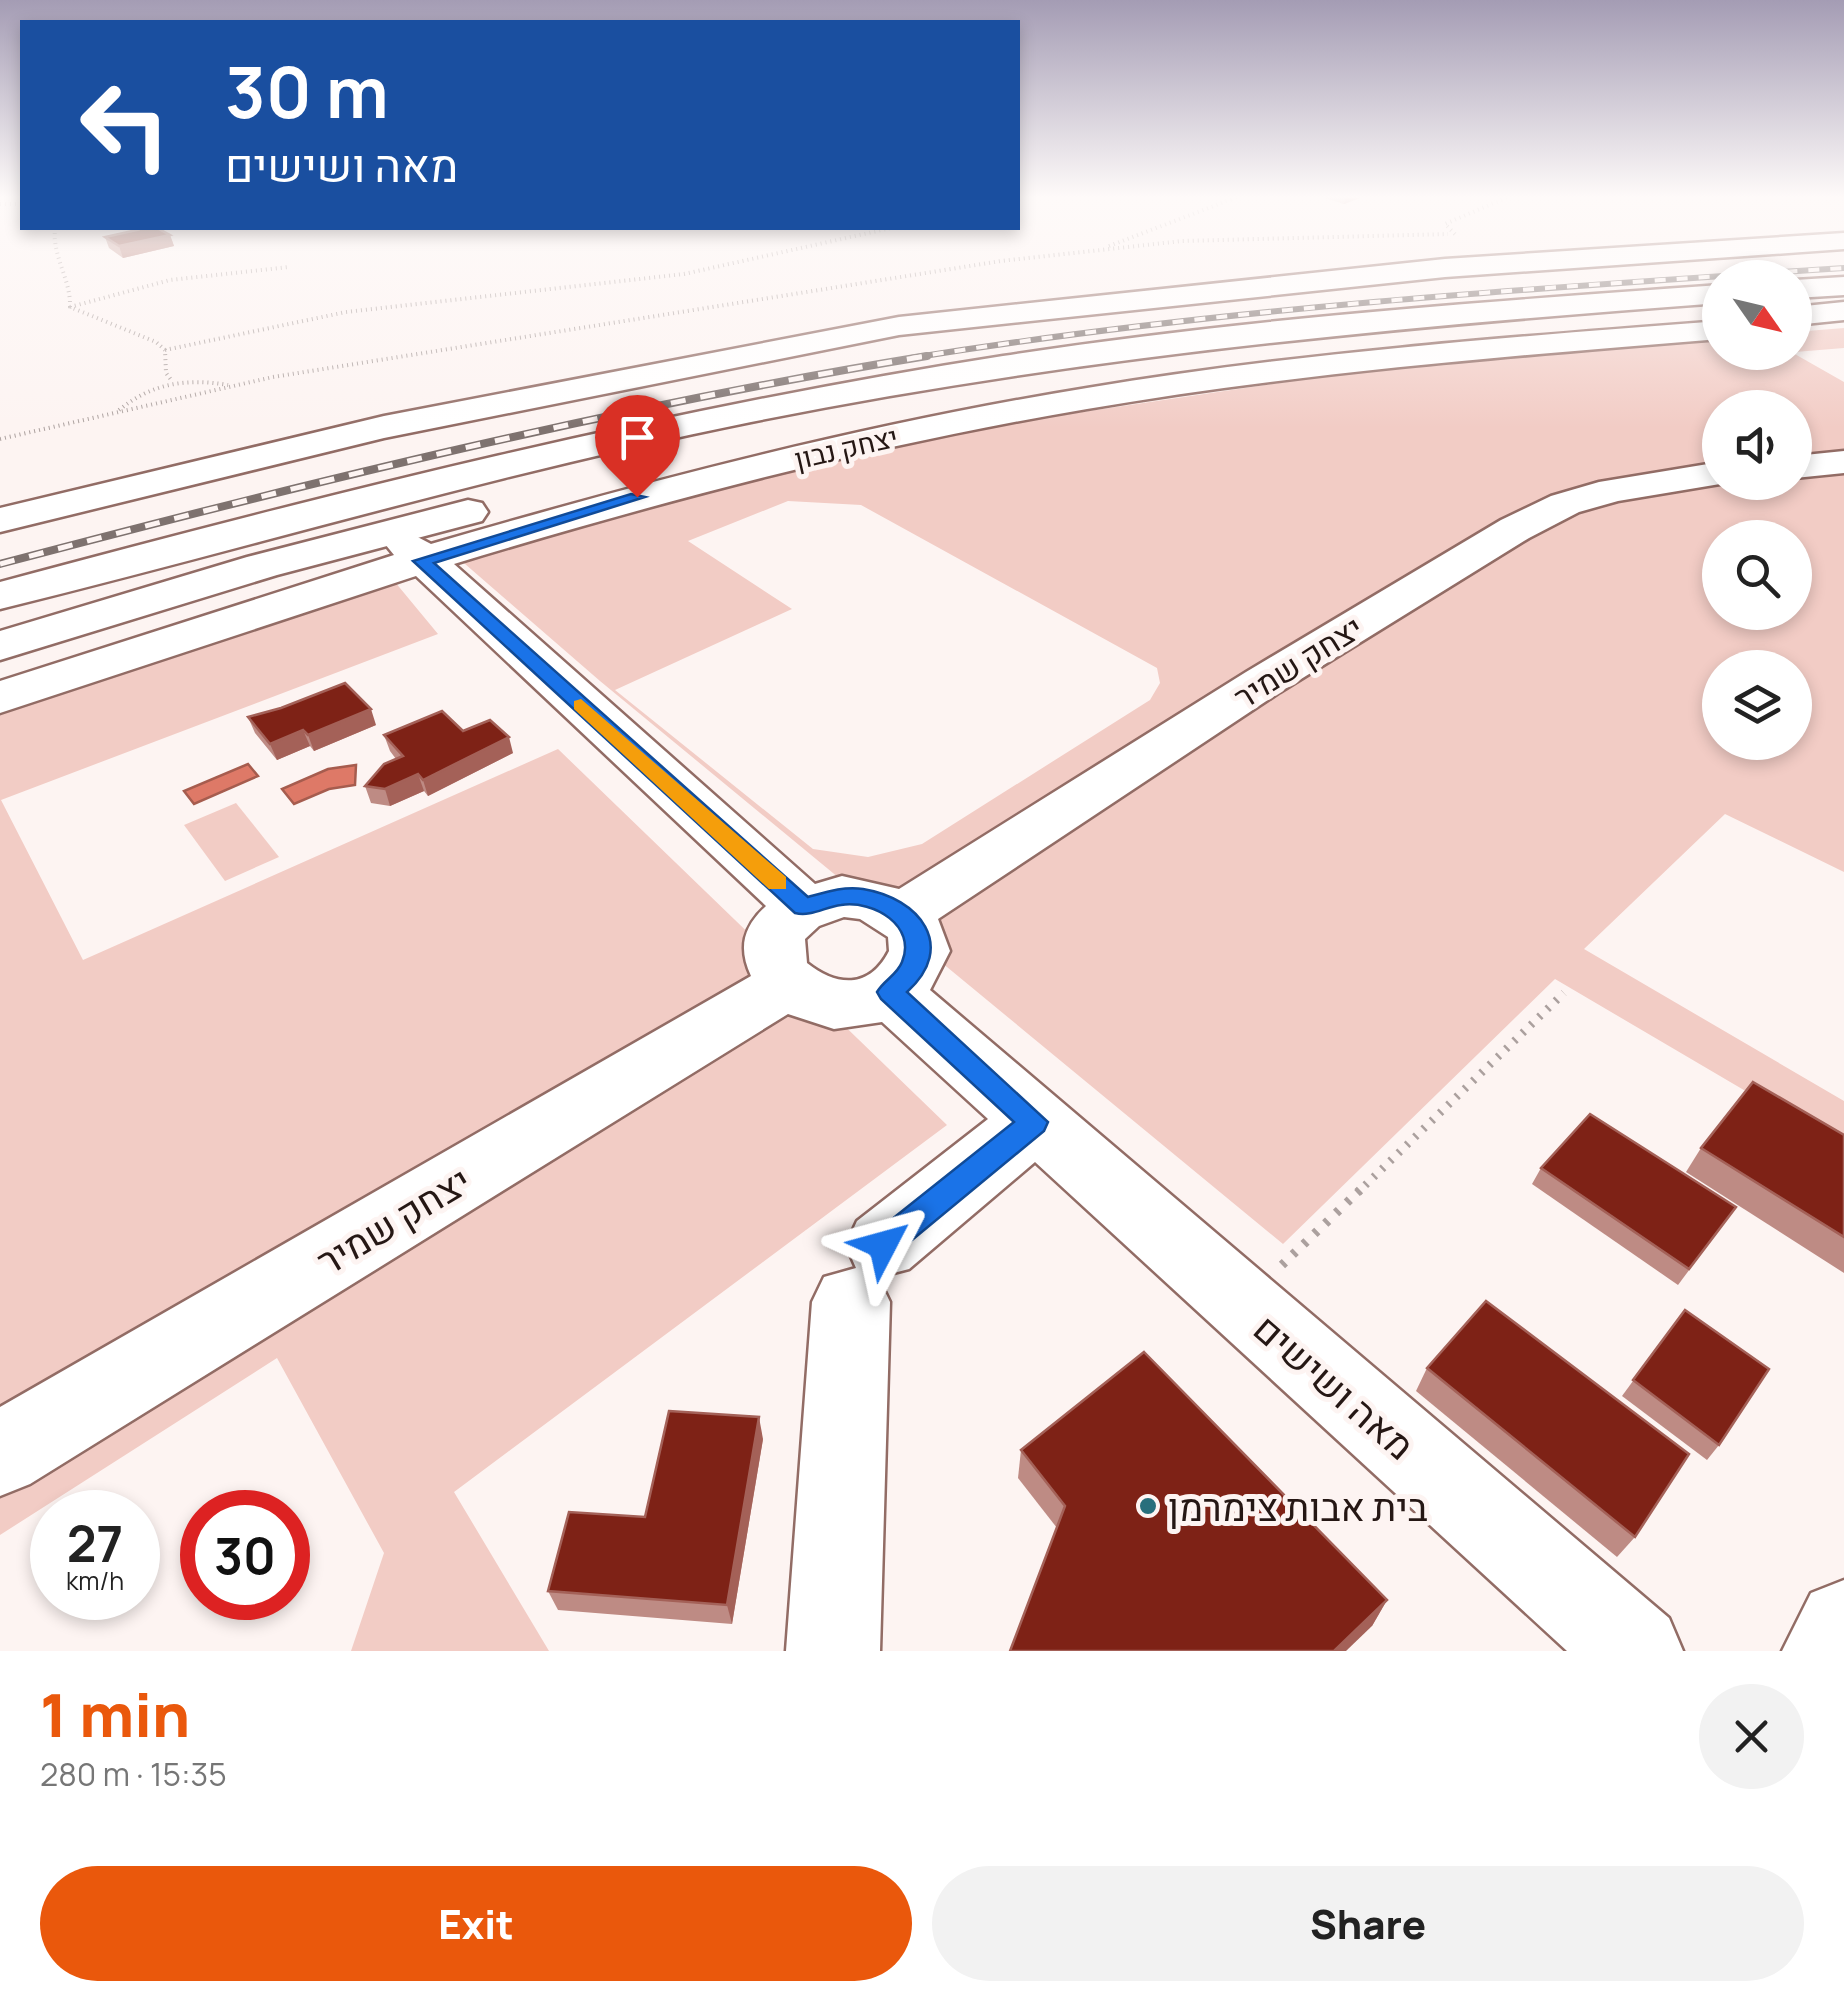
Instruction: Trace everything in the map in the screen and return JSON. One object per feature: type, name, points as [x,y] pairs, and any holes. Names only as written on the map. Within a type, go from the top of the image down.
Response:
[{"type":"main road","points":[[0,490],[500,385],[899,326],[1397,273]]},
{"type":"main road","points":[[1812,288],[1844,286]]},
{"type":"main road","points":[[0,596],[297,514],[613,441],[875,387],[1106,351],[1356,322],[1702,295]]},
{"type":"main road","points":[[1812,315],[1844,312]]},
{"type":"main road","points":[[1812,323],[1844,320]]},
{"type":"main road","name":"יצחק נבון","points":[[0,698],[414,553],[760,452],[998,402],[1329,352],[1702,322]]},
{"type":"main road","points":[[0,520],[384,427],[899,326]]},
{"type":"main road","name":"יצחק נבון","points":[[414,553],[999,414],[1257,374],[1702,332]]},
{"type":"main road","points":[[0,646],[262,566],[1106,351]]},
{"type":"main road","points":[[1812,465],[1844,462]]},
{"type":"main road","name":"יצחק שמיר","points":[[903,914],[1263,682],[1515,529],[1564,504],[1613,490],[1702,477]]},
{"type":"main road","points":[[0,680],[414,553],[804,906]]},
{"type":"main road","points":[[842,896],[863,897],[903,914],[918,933],[920,949],[911,973],[890,992],[858,1003],[824,1003],[786,985],[773,966],[771,947],[780,925],[804,906],[842,896]]},
{"type":"main road","name":"יצחק שמיר","points":[[0,1454],[786,985]]},
{"type":"main road","name":"מאה ושישים","points":[[890,992],[1636,1651]]},
{"type":"main road","points":[[833,1651],[867,1274],[1034,1122]]},
{"type":"main road","points":[[1829,1651],[1844,1626]]},
{"type":"path","points":[[62,273],[72,295],[70,307]]},
{"type":"path","points":[[70,307],[170,280],[238,273]]},
{"type":"path","points":[[166,350],[317,319],[686,273]]},
{"type":"path","points":[[70,307],[91,323],[156,340],[166,350],[166,373],[172,382]]},
{"type":"path","points":[[118,411],[131,399],[172,382],[230,385]]},
{"type":"path","points":[[1242,1304],[1564,993]]},
{"type":"shaded area","points":[[1844,328],[1844,348],[1812,351],[1812,331]]},
{"type":"shaded area","points":[[1702,340],[1702,370],[1812,370],[1812,364],[1844,382],[1844,872],[1725,814],[1584,949],[1844,1101],[1844,1149],[1555,979],[1283,1244],[600,681],[457,557],[852,453],[1055,416],[1326,376]],"holes":[[[788,501],[861,505],[1157,668],[1160,683],[1150,700],[922,844],[868,857],[813,849],[615,690],[792,609],[688,541]]]},
{"type":"shaded area","points":[[390,576],[438,634],[1,800],[83,960],[558,749],[947,1125],[454,1492],[549,1651],[351,1651],[384,1553],[277,1358],[70,1490],[30,1490],[30,1516],[0,1535],[0,699]]},
{"type":"shaded area","points":[[248,764],[258,776],[194,804],[184,791]]},
{"type":"shaded area","points":[[356,765],[355,785],[329,789],[294,804],[282,789],[328,769]]},
{"type":"shaded area","points":[[236,803],[279,857],[225,881],[184,825]]},
{"type":"building","points":[[345,683],[371,709],[308,735],[303,730],[270,744],[248,717],[281,708]]},
{"type":"building","points":[[442,711],[463,731],[490,720],[509,737],[423,780],[418,774],[385,789],[365,786],[384,764],[403,756],[384,735]]},
{"type":"building","points":[[1753,1082],[1844,1135],[1844,1237],[1701,1148]]},
{"type":"building","points":[[1590,1114],[1736,1207],[1689,1269],[1541,1168]]},
{"type":"building","points":[[1486,1301],[1689,1454],[1635,1537],[1427,1368]]},
{"type":"building","points":[[1685,1310],[1769,1369],[1719,1445],[1633,1380]]},
{"type":"building","name":"בית אבות צימרמן","points":[[1144,1352],[1387,1600],[1334,1651],[1010,1651],[1065,1506],[1021,1450]]},
{"type":"building","points":[[669,1411],[759,1417],[727,1605],[548,1591],[569,1512],[645,1517]]},
{"type":"railway","points":[[911,358],[1260,313],[1770,273]]},
{"type":"railway","points":[[0,564],[461,449],[693,399],[927,356]]},
{"type":"slow traffic","points":[[581,705],[778,883]]},
{"type":"place","name":"בית אבות צימרמן","points":[[1148,1506]]},
{"type":"route","points":[[637,497],[422,561],[804,906],[842,896],[863,897],[884,902],[903,914],[918,933],[920,949],[911,973],[890,992],[1034,1122],[883,1245]]}]
